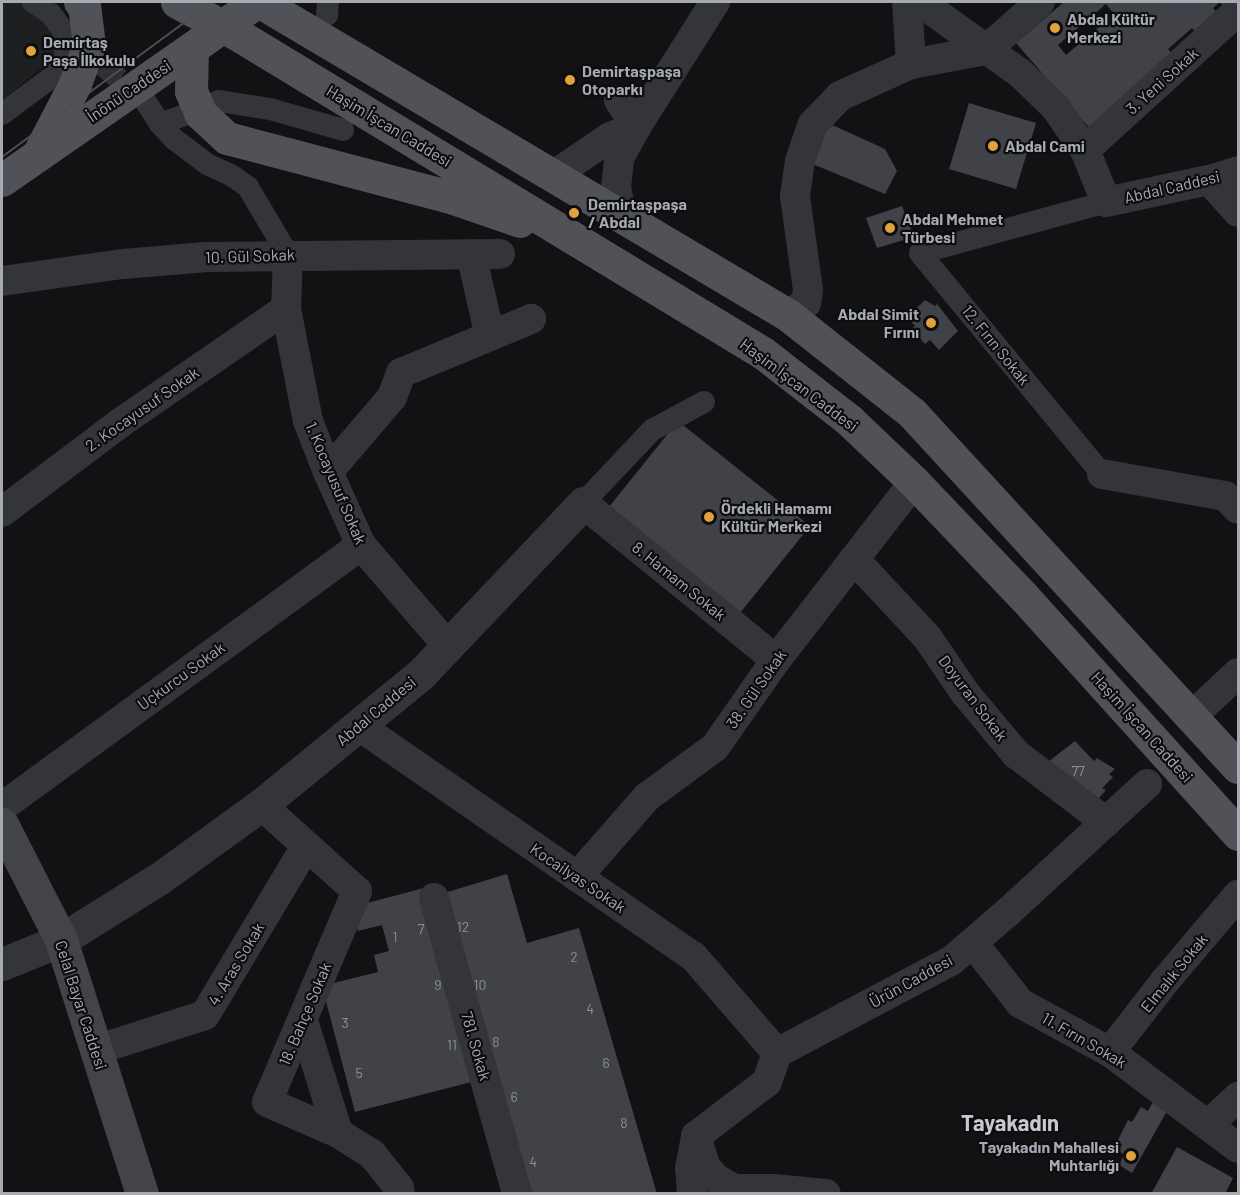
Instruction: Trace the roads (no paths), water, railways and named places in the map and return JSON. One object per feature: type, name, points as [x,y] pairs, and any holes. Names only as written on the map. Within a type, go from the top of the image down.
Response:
[{"type":"main road","points":[[40,151],[75,84],[89,45],[84,5],[80,2]]},
{"type":"main road","name":"Haşim İşcan Caddesi","points":[[177,2],[235,33],[764,353],[849,420],[914,482],[1023,596],[1239,834]]},
{"type":"main road","points":[[265,5],[788,315],[912,413],[1239,767]]},
{"type":"main road","name":"İnönü Caddesi","points":[[2,180],[40,151],[192,48],[265,5]]},
{"type":"main road","points":[[192,48],[191,91],[201,114],[227,138],[447,196],[530,224],[610,259]]},
{"type":"main road","name":"Celal Bayar Caddesi","points":[[2,824],[61,940],[142,1194]]},
{"type":"street","points":[[2,114],[56,74],[71,39],[51,14],[33,2]]},
{"type":"street","points":[[622,216],[616,188],[619,158],[715,2]]},
{"type":"street","points":[[907,2],[911,64]]},
{"type":"street","points":[[920,2],[1020,73],[1056,108],[1085,150],[1106,202]]},
{"type":"street","points":[[788,315],[806,303],[808,290],[795,196],[800,161],[813,124],[840,96],[911,64],[986,50],[1040,2]]},
{"type":"street","name":"3. Yeni Sokak","points":[[1085,150],[1239,11]]},
{"type":"street","points":[[144,99],[160,124],[174,139],[207,164],[231,175],[248,187],[288,255]]},
{"type":"street","points":[[619,100],[636,127]]},
{"type":"street","points":[[214,103],[219,101],[270,109],[343,130]]},
{"type":"street","points":[[160,124],[185,116]]},
{"type":"street","points":[[553,176],[610,137],[636,127]]},
{"type":"street","name":"Abdal Caddesi","points":[[1106,202],[1209,180],[1239,171]]},
{"type":"street","points":[[1209,180],[1239,212]]},
{"type":"street","name":"12. Fırın Sokak","points":[[1106,202],[920,253],[1102,474],[1225,496],[1239,509]]},
{"type":"street","points":[[471,254],[490,336]]},
{"type":"street","name":"10. Gül Sokak","points":[[2,281],[123,264],[207,257],[500,254]]},
{"type":"street","name":"1. Kocayusuf Sokak","points":[[288,255],[286,309],[308,421],[328,472],[361,545],[448,646]]},
{"type":"street","name":"2. Kocayusuf Sokak","points":[[2,512],[120,423],[286,309]]},
{"type":"street","points":[[328,472],[392,397],[401,373],[531,319]]},
{"type":"street","name":"Abdal Caddesi","points":[[2,964],[61,940],[160,878],[261,805],[421,674],[651,430],[704,402]]},
{"type":"street","name":"38. Gül Sokak","points":[[577,877],[647,797],[715,747],[776,660],[914,482]]},
{"type":"street","name":"8. Hamam Sokak","points":[[583,503],[776,660]]},
{"type":"street","name":"Uçkurcu Sokak","points":[[2,807],[361,545]]},
{"type":"street","name":"Doyuran Sokak","points":[[854,560],[927,637],[965,693],[1016,754],[1106,822]]},
{"type":"street","points":[[1192,716],[1239,673]]},
{"type":"street","name":"Kocailyas Sokak","points":[[358,726],[693,956],[777,1053]]},
{"type":"street","name":"Ürün Caddesi","points":[[777,1053],[951,961],[1147,784]]},
{"type":"street","name":"18. Bahçe Sokak","points":[[261,805],[357,891],[267,1102],[338,1133],[372,1154],[399,1188],[400,1194]]},
{"type":"street","name":"4. Aras Sokak","points":[[96,1050],[205,1015],[306,846]]},
{"type":"street","name":"Elmalık Sokak","points":[[1110,1052],[1165,981],[1239,895]]},
{"type":"street","name":"781. Sokak","points":[[434,898],[517,1194]]},
{"type":"street","name":"11. Fırın Sokak","points":[[973,943],[1020,1003],[1110,1052],[1239,1148]]},
{"type":"street","points":[[303,1021],[338,1133]]},
{"type":"street","points":[[692,1194],[690,1168],[696,1136],[767,1082],[777,1053]]},
{"type":"street","points":[[1209,1124],[1239,1096]]},
{"type":"street","points":[[696,1136],[705,1166],[715,1178],[734,1189],[772,1189],[826,1194]]},
{"type":"tunnel","points":[[77,44],[142,98]]},
{"type":"tram line","points":[[2,157],[212,2]]},
{"type":"place","name":"Abdal Kültür Merkezi","points":[[1055,28]]},
{"type":"place","name":"Demirtaş Paşa İlkokulu","points":[[31,51]]},
{"type":"place","name":"Demirtaşpaşa Otoparkı","points":[[570,80]]},
{"type":"place","name":"Abdal Cami","points":[[993,146]]},
{"type":"place","name":"Demirtaşpaşa / Abdal","points":[[574,213]]},
{"type":"place","name":"Abdal Mehmet Türbesi","points":[[890,228]]},
{"type":"place","name":"Abdal Simit Fırını","points":[[931,323]]},
{"type":"place","name":"Ördekli Hamamı Kültür Merkezi","points":[[709,517]]},
{"type":"place","name":"Tayakadın Mahallesi Muhtarlığı","points":[[1131,1156]]},
{"type":"district","name":"Tayakadın","points":[[1010,1123]]}]
